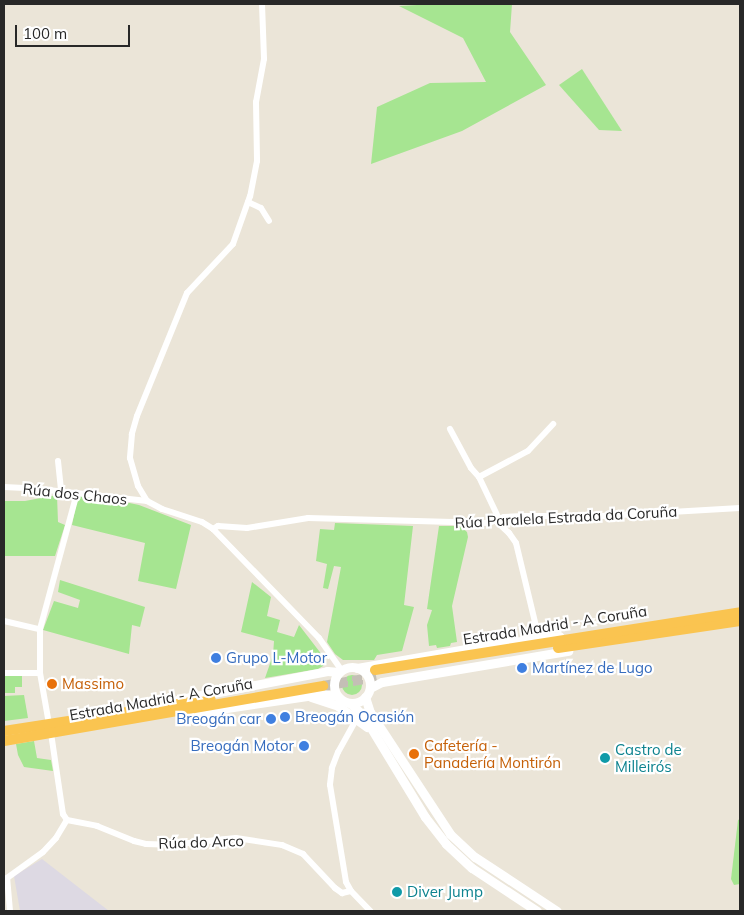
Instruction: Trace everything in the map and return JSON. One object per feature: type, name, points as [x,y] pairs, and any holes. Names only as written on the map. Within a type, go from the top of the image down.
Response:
[{"type":"highway","name":"Estrada Madrid - A Coruña","points":[[375,674],[496,656],[740,612]]},
{"type":"highway","name":"Estrada Madrid - A Coruña","points":[[630,633],[740,621]]},
{"type":"highway","name":"Estrada Madrid - A Coruña","points":[[4,731],[50,728],[323,683]]},
{"type":"highway","name":"Estrada Madrid - A Coruña","points":[[4,741],[50,728]]},
{"type":"main road","points":[[119,717],[208,693],[328,671],[340,671],[539,638],[630,633]]},
{"type":"main road","points":[[350,703],[355,703],[365,697],[370,688],[382,682],[479,667],[630,633]]},
{"type":"main road","points":[[357,668],[368,678],[370,688]]},
{"type":"main road","points":[[337,696],[334,684],[340,671]]},
{"type":"main road","points":[[119,717],[223,710],[321,694],[337,696],[350,703],[364,715],[425,817],[446,844],[472,868],[537,911]]},
{"type":"main road","points":[[308,696],[338,706],[357,718],[378,737]]},
{"type":"main road","points":[[365,697],[370,712],[450,834],[475,857],[557,911]]},
{"type":"street","points":[[146,501],[138,486],[130,458],[132,434],[137,416],[187,293],[233,244],[248,202],[257,161],[256,102],[264,59],[262,4]]},
{"type":"street","points":[[248,202],[261,208],[269,221]]},
{"type":"street","points":[[480,477],[528,451],[554,424]]},
{"type":"street","points":[[450,429],[471,468],[480,477],[497,520],[516,543],[539,638]]},
{"type":"street","points":[[58,461],[61,491]]},
{"type":"street","name":"Rúa dos Chaos","points":[[4,487],[61,491],[146,501],[162,509],[202,522],[214,529]]},
{"type":"street","points":[[10,911],[7,878],[43,852],[56,838],[67,820],[63,814],[40,673],[40,629],[77,493]]},
{"type":"street","name":"Rúa Paralela Estrada da Coruña","points":[[214,529],[218,526],[247,528],[308,518],[497,520],[523,516],[602,516],[740,508]]},
{"type":"street","points":[[214,529],[319,638],[340,671]]},
{"type":"street","points":[[4,621],[40,629]]},
{"type":"street","points":[[4,673],[40,673]]},
{"type":"street","points":[[357,718],[338,752],[330,779],[346,882],[351,891],[370,911]]},
{"type":"street","name":"Rúa do Arco","points":[[67,820],[97,826],[134,842],[146,844],[170,845],[236,838],[282,845],[303,854],[342,893],[351,891]]},
{"type":"shaded area","points":[[42,859],[109,911],[20,911],[14,876]]},
{"type":"green space","points":[[512,4],[510,32],[546,85],[462,131],[371,164],[377,107],[430,83],[486,82],[463,38],[399,6]]},
{"type":"green space","points":[[582,69],[622,131],[599,130],[559,85]]},
{"type":"green space","points":[[82,493],[139,505],[191,525],[176,589],[138,581],[145,543],[72,525],[78,495]]},
{"type":"green space","points":[[57,495],[58,522],[65,525],[55,556],[4,556],[4,501],[25,501]]},
{"type":"green space","points":[[335,523],[413,526],[404,605],[414,607],[402,651],[377,655],[374,660],[343,660],[335,654],[327,642],[341,567],[334,566],[328,589],[323,588],[327,564],[316,561],[320,529],[334,530]]},
{"type":"green space","points":[[439,526],[460,526],[467,532],[468,537],[452,606],[457,642],[451,643],[450,646],[437,648],[436,645],[429,646],[427,625],[432,610],[427,609]]},
{"type":"green space","points":[[60,580],[145,607],[140,627],[132,625],[129,654],[43,630],[54,601],[78,608],[80,600],[58,592]]},
{"type":"green space","points":[[252,582],[271,597],[267,616],[280,620],[277,632],[294,637],[299,625],[326,660],[323,666],[318,669],[265,678],[273,655],[274,641],[241,632]]},
{"type":"green space","points":[[4,674],[22,676],[22,687],[15,687],[15,693],[4,693]]},
{"type":"green space","points":[[352,675],[359,678],[362,685],[359,692],[352,695],[345,692],[342,685],[345,678]]},
{"type":"green space","points":[[24,695],[28,718],[4,721],[4,696]]},
{"type":"green space","points":[[34,741],[37,758],[51,760],[53,771],[24,767],[18,755],[16,744]]},
{"type":"green space","points":[[740,819],[740,884],[734,885],[731,879],[738,820]]},
{"type":"tunnel","points":[[323,686],[376,677]]},
{"type":"place","name":"Grupo L-Motor","points":[[216,658]]},
{"type":"place","name":"Martínez de Lugo","points":[[522,668]]},
{"type":"place","name":"Massimo","points":[[52,684]]},
{"type":"place","name":"Breogán Ocasión","points":[[285,717]]},
{"type":"place","name":"Breogán car","points":[[271,719]]},
{"type":"place","name":"Breogán Motor","points":[[304,746]]},
{"type":"place","name":"Cafetería - Panadería Montirón","points":[[414,754]]},
{"type":"place","name":"Castro de Milleirós","points":[[605,758]]},
{"type":"place","name":"Diver Jump","points":[[397,892]]}]
